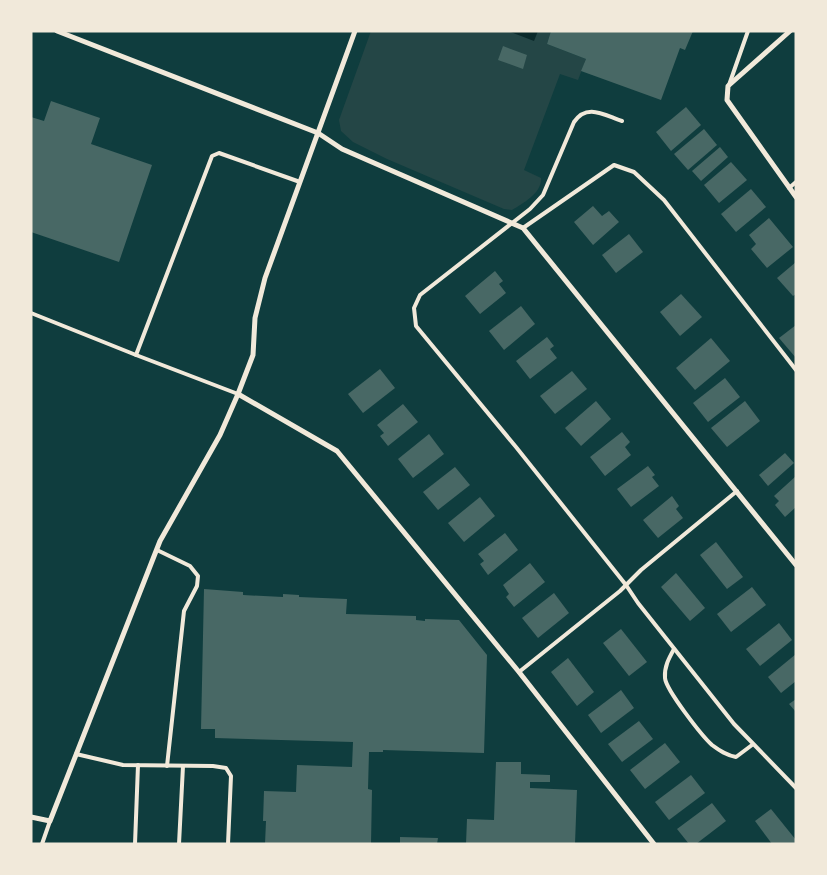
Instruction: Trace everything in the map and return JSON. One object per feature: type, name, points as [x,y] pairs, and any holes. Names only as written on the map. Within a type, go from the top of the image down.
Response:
[{"type":"street","points":[[57,31],[318,133],[342,149],[523,228],[796,565]]},
{"type":"street","points":[[31,818],[50,822],[157,550],[220,435],[238,394],[253,356],[255,318],[265,278],[355,31]]},
{"type":"street","points":[[790,31],[728,86],[727,100],[796,197]]},
{"type":"street","points":[[238,394],[337,451],[519,672],[654,844]]},
{"type":"lane","points":[[728,86],[748,31]]},
{"type":"lane","points":[[622,121],[593,111],[584,111],[579,115],[574,122],[543,195],[512,223],[420,295],[414,308],[416,326],[522,454],[734,724],[752,745],[796,788]]},
{"type":"lane","points":[[136,355],[212,156],[219,153],[300,182]]},
{"type":"lane","points":[[523,228],[614,165],[634,172],[664,200],[796,370]]},
{"type":"lane","points":[[789,188],[796,182]]},
{"type":"lane","points":[[31,313],[238,394]]},
{"type":"lane","points":[[519,672],[737,491]]},
{"type":"lane","points":[[157,550],[190,566],[198,576],[197,586],[184,611],[167,766]]},
{"type":"lane","points":[[674,649],[665,668],[665,680],[672,694],[710,743],[725,754],[736,757],[752,745]]},
{"type":"lane","points":[[76,754],[123,765],[226,768],[232,776],[228,844]]},
{"type":"lane","points":[[135,844],[138,765]]},
{"type":"lane","points":[[179,844],[183,766]]},
{"type":"lane","points":[[42,844],[50,822]]},
{"type":"shaded area","points":[[371,31],[551,31],[547,44],[586,59],[578,80],[560,74],[524,170],[541,178],[538,188],[531,197],[512,210],[504,209],[387,159],[353,142],[341,131],[339,120]]},
{"type":"shaded area","points":[[508,31],[538,31],[534,41]]},
{"type":"building","points":[[551,31],[693,31],[685,50],[680,48],[661,100],[581,71],[586,59],[547,44]]},
{"type":"building","points":[[503,46],[527,55],[523,69],[498,60]]},
{"type":"building","points":[[51,101],[100,118],[91,144],[152,165],[119,262],[31,232],[31,117],[44,121]]},
{"type":"building","points":[[686,107],[701,125],[671,151],[656,132]]},
{"type":"building","points":[[704,129],[717,145],[688,170],[674,154]]},
{"type":"building","points":[[720,147],[728,157],[701,181],[692,171]]},
{"type":"building","points":[[731,162],[747,180],[719,203],[704,185]]},
{"type":"building","points":[[751,189],[766,207],[736,232],[721,214]]},
{"type":"building","points":[[593,206],[602,216],[609,211],[619,222],[593,245],[574,222]]},
{"type":"building","points":[[769,218],[793,247],[767,268],[751,249],[756,244],[749,235]]},
{"type":"building","points":[[629,234],[643,252],[616,273],[602,255]]},
{"type":"building","points":[[796,262],[796,294],[793,296],[777,278]]},
{"type":"building","points":[[495,271],[503,281],[499,284],[506,293],[480,314],[465,296]]},
{"type":"building","points":[[681,294],[702,317],[680,336],[660,312]]},
{"type":"building","points":[[521,306],[535,324],[504,350],[489,331]]},
{"type":"building","points":[[796,325],[796,358],[779,338]]},
{"type":"building","points":[[547,337],[554,346],[550,349],[557,358],[530,379],[516,361]]},
{"type":"building","points":[[711,338],[730,361],[695,390],[676,368]]},
{"type":"building","points":[[380,369],[395,388],[363,413],[348,394]]},
{"type":"building","points":[[572,371],[587,389],[555,414],[540,396]]},
{"type":"building","points":[[725,378],[740,397],[708,422],[693,403]]},
{"type":"building","points":[[596,401],[611,419],[581,446],[565,428]]},
{"type":"building","points":[[745,401],[760,421],[727,447],[711,428]]},
{"type":"building","points":[[403,404],[418,422],[388,446],[380,436],[384,433],[377,425]]},
{"type":"building","points":[[622,432],[630,442],[625,447],[631,455],[605,476],[590,457]]},
{"type":"building","points":[[429,434],[444,454],[413,478],[398,459]]},
{"type":"building","points":[[785,453],[794,463],[768,486],[759,475]]},
{"type":"building","points":[[648,466],[655,475],[652,477],[659,486],[631,507],[617,489]]},
{"type":"building","points":[[455,467],[470,485],[438,510],[423,492]]},
{"type":"building","points":[[796,476],[796,507],[785,517],[775,505],[779,501],[774,496]]},
{"type":"building","points":[[672,496],[679,506],[676,509],[683,518],[658,538],[643,520]]},
{"type":"building","points":[[480,497],[495,516],[464,542],[448,523]]},
{"type":"building","points":[[505,533],[518,550],[488,575],[480,564],[484,561],[478,554]]},
{"type":"building","points":[[716,542],[743,577],[727,589],[700,555]]},
{"type":"building","points":[[530,563],[545,582],[514,607],[506,597],[509,594],[503,585]]},
{"type":"building","points":[[676,573],[705,608],[690,621],[661,587]]},
{"type":"building","points":[[752,587],[766,605],[731,632],[717,614]]},
{"type":"building","points":[[204,589],[243,592],[243,595],[283,597],[283,594],[299,595],[299,597],[347,599],[346,614],[416,616],[416,620],[425,621],[425,619],[459,620],[487,655],[484,753],[383,750],[383,752],[369,752],[368,789],[372,790],[371,844],[265,844],[266,821],[263,821],[264,791],[296,792],[297,765],[352,767],[353,742],[215,738],[215,729],[201,729]]},
{"type":"building","points":[[554,593],[569,613],[538,638],[522,618]]},
{"type":"building","points":[[779,623],[792,640],[760,666],[746,649]]},
{"type":"building","points":[[621,629],[647,662],[629,676],[603,643]]},
{"type":"building","points":[[796,654],[796,681],[781,693],[768,677]]},
{"type":"building","points":[[568,658],[594,692],[577,706],[551,672]]},
{"type":"building","points":[[621,690],[634,708],[601,733],[588,715]]},
{"type":"building","points":[[796,699],[796,712],[789,704]]},
{"type":"building","points":[[639,721],[653,739],[622,762],[608,744]]},
{"type":"building","points":[[665,743],[680,762],[645,789],[630,770]]},
{"type":"building","points":[[496,762],[521,762],[521,774],[550,775],[550,782],[530,782],[530,788],[577,790],[575,844],[466,844],[467,819],[494,820]]},
{"type":"building","points":[[691,775],[705,793],[669,820],[655,802]]},
{"type":"building","points":[[712,803],[726,821],[696,844],[689,844],[677,829]]},
{"type":"building","points":[[771,809],[796,840],[796,844],[772,844],[755,821]]},
{"type":"building","points":[[400,837],[438,838],[437,844],[400,844]]}]
